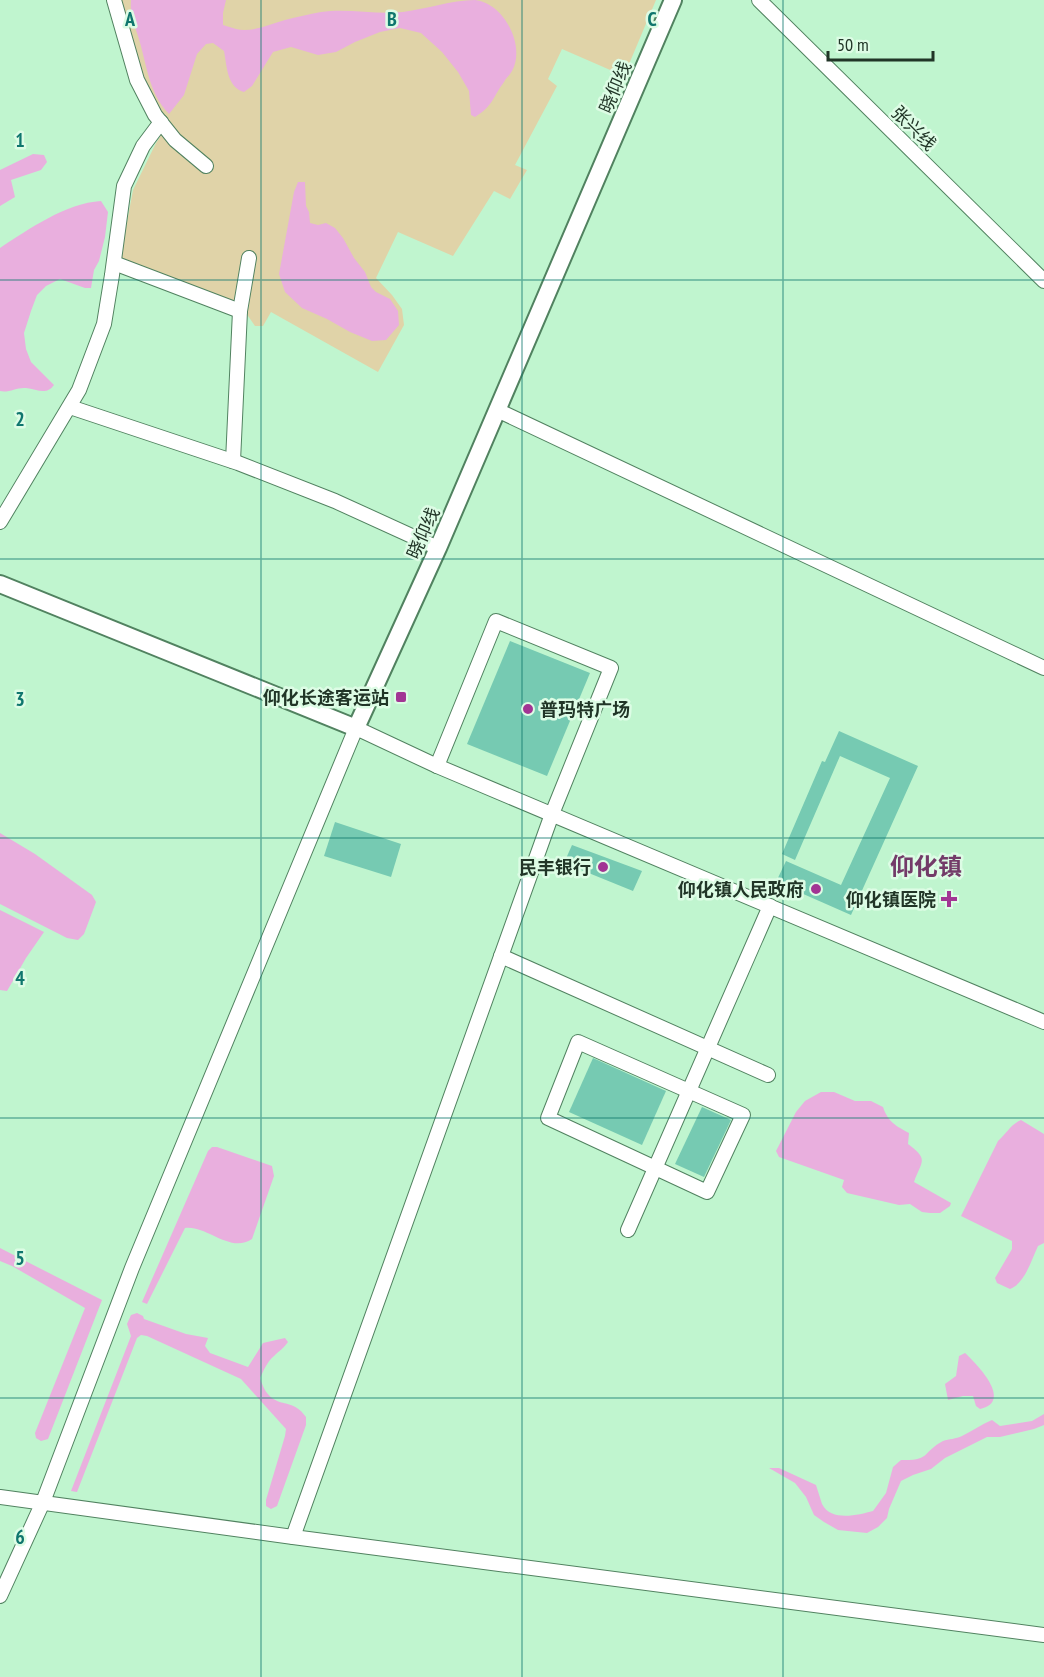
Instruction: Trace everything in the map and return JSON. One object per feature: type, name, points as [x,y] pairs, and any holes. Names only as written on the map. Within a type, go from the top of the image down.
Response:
[{"type":"main road","name":"晓仰线","points":[[356,728],[438,548],[673,0]]},
{"type":"main road","points":[[0,584],[356,728]]},
{"type":"street","points":[[114,0],[136,80],[155,115],[175,140],[206,166]]},
{"type":"street","name":"张兴线","points":[[759,0],[1044,281]]},
{"type":"street","points":[[0,522],[80,390],[104,324],[124,186],[143,146],[160,122]]},
{"type":"street","points":[[233,461],[240,311],[249,258]]},
{"type":"street","points":[[114,263],[240,311]]},
{"type":"street","points":[[70,407],[233,461],[335,501],[438,548]]},
{"type":"street","points":[[497,410],[1044,668]]},
{"type":"street","points":[[293,1537],[552,813],[611,668],[496,621],[437,766]]},
{"type":"street","points":[[0,1596],[43,1502],[132,1268],[356,728],[437,766],[1044,1022]]},
{"type":"street","points":[[628,1230],[770,906]]},
{"type":"street","points":[[501,956],[768,1075]]},
{"type":"street","points":[[578,1042],[743,1115],[707,1192],[655,1168],[548,1118],[578,1042]]},
{"type":"street","points":[[0,1497],[1044,1635]]},
{"type":"shaded area","points":[[119,0],[656,0],[624,76],[562,49],[548,79],[557,86],[515,165],[527,170],[510,199],[494,191],[453,256],[398,232],[376,278],[402,309],[404,325],[378,372],[271,312],[263,326],[255,326],[246,313],[249,306],[120,260],[133,190],[160,137],[164,120],[139,78]]},
{"type":"shaded area","points":[[131,0],[226,0],[223,25],[242,30],[255,29],[321,12],[403,12],[457,1],[475,0],[495,9],[510,27],[514,38],[516,61],[489,105],[475,117],[471,115],[469,91],[458,72],[442,52],[421,33],[400,28],[380,32],[336,52],[318,55],[291,47],[273,52],[252,86],[244,92],[234,86],[231,81],[224,51],[213,43],[206,44],[197,54],[184,95],[169,114],[152,87],[132,19]]},
{"type":"shaded area","points":[[33,154],[44,155],[47,162],[41,170],[11,180],[15,197],[0,206],[0,170]]},
{"type":"shaded area","points":[[298,182],[305,182],[306,206],[310,223],[318,225],[326,223],[335,228],[365,272],[371,287],[390,299],[398,311],[399,325],[386,340],[372,341],[350,332],[302,308],[285,292],[279,274],[294,192]]},
{"type":"shaded area","points":[[101,201],[108,212],[105,237],[99,261],[94,270],[91,288],[60,279],[46,286],[37,295],[24,333],[26,349],[31,362],[54,385],[45,391],[23,388],[0,391],[0,248],[35,225],[61,212]]},
{"type":"shaded area","points":[[0,833],[35,854],[92,895],[96,902],[84,934],[78,940],[67,938],[0,904]]},
{"type":"shaded area","points":[[0,910],[44,932],[7,991],[0,990]]},
{"type":"shaded area","points":[[821,1092],[834,1092],[855,1101],[871,1101],[883,1107],[893,1123],[909,1133],[908,1144],[921,1157],[921,1165],[914,1182],[951,1203],[950,1206],[940,1213],[922,1212],[910,1204],[899,1205],[847,1193],[842,1187],[844,1180],[779,1157],[776,1151],[796,1112],[805,1101]]},
{"type":"shaded area","points":[[1021,1120],[1044,1134],[1044,1243],[1038,1246],[1024,1277],[1010,1289],[997,1283],[995,1278],[1012,1249],[1012,1241],[961,1216],[998,1141]]},
{"type":"shaded area","points":[[212,1147],[272,1166],[274,1176],[252,1239],[244,1243],[235,1243],[193,1228],[185,1228],[147,1304],[142,1302],[208,1151]]},
{"type":"shaded area","points":[[0,1248],[102,1300],[48,1439],[41,1441],[36,1438],[35,1433],[85,1308],[0,1261]]},
{"type":"shaded area","points":[[137,1313],[144,1319],[186,1334],[208,1338],[205,1346],[210,1353],[248,1367],[263,1343],[285,1338],[288,1342],[269,1361],[260,1378],[270,1396],[294,1406],[306,1417],[306,1425],[277,1506],[271,1509],[266,1506],[266,1500],[286,1429],[241,1379],[141,1335],[137,1338],[77,1492],[71,1491],[131,1336],[127,1324],[131,1315]]},
{"type":"shaded area","points":[[965,1353],[990,1382],[993,1391],[994,1399],[990,1405],[980,1409],[976,1406],[973,1396],[948,1400],[945,1384],[956,1376],[959,1356]]},
{"type":"shaded area","points":[[1044,1414],[1044,1425],[1000,1437],[987,1437],[945,1458],[931,1469],[901,1481],[887,1518],[867,1533],[838,1530],[824,1522],[814,1515],[806,1497],[795,1483],[769,1468],[779,1468],[816,1485],[826,1510],[845,1516],[860,1514],[873,1511],[886,1493],[893,1467],[901,1460],[922,1457],[943,1441],[960,1437],[992,1420],[1000,1426],[1032,1421]]},
{"type":"building","name":"普玛特广场","points":[[510,641],[590,673],[547,776],[467,744]]},
{"type":"building","points":[[839,731],[918,766],[851,915],[776,882],[786,861],[841,885],[890,778],[840,756],[795,860],[782,854],[822,761],[825,762]]},
{"type":"building","points":[[335,822],[401,844],[391,877],[324,856]]},
{"type":"building","name":"民丰银行","points":[[572,845],[642,871],[633,891],[564,863]]},
{"type":"building","points":[[593,1058],[666,1091],[642,1145],[569,1112]]},
{"type":"building","points":[[702,1107],[731,1120],[704,1177],[675,1164]]},
{"type":"place","name":"仰化长途客运站","points":[[401,697]]},
{"type":"place","name":"普玛特广场","points":[[528,709]]},
{"type":"place","name":"民丰银行","points":[[603,867]]},
{"type":"place","name":"仰化镇人民政府","points":[[816,889]]},
{"type":"place","name":"仰化镇医院","points":[[949,899]]},
{"type":"district","name":"仰化镇","points":[[926,866]]}]
